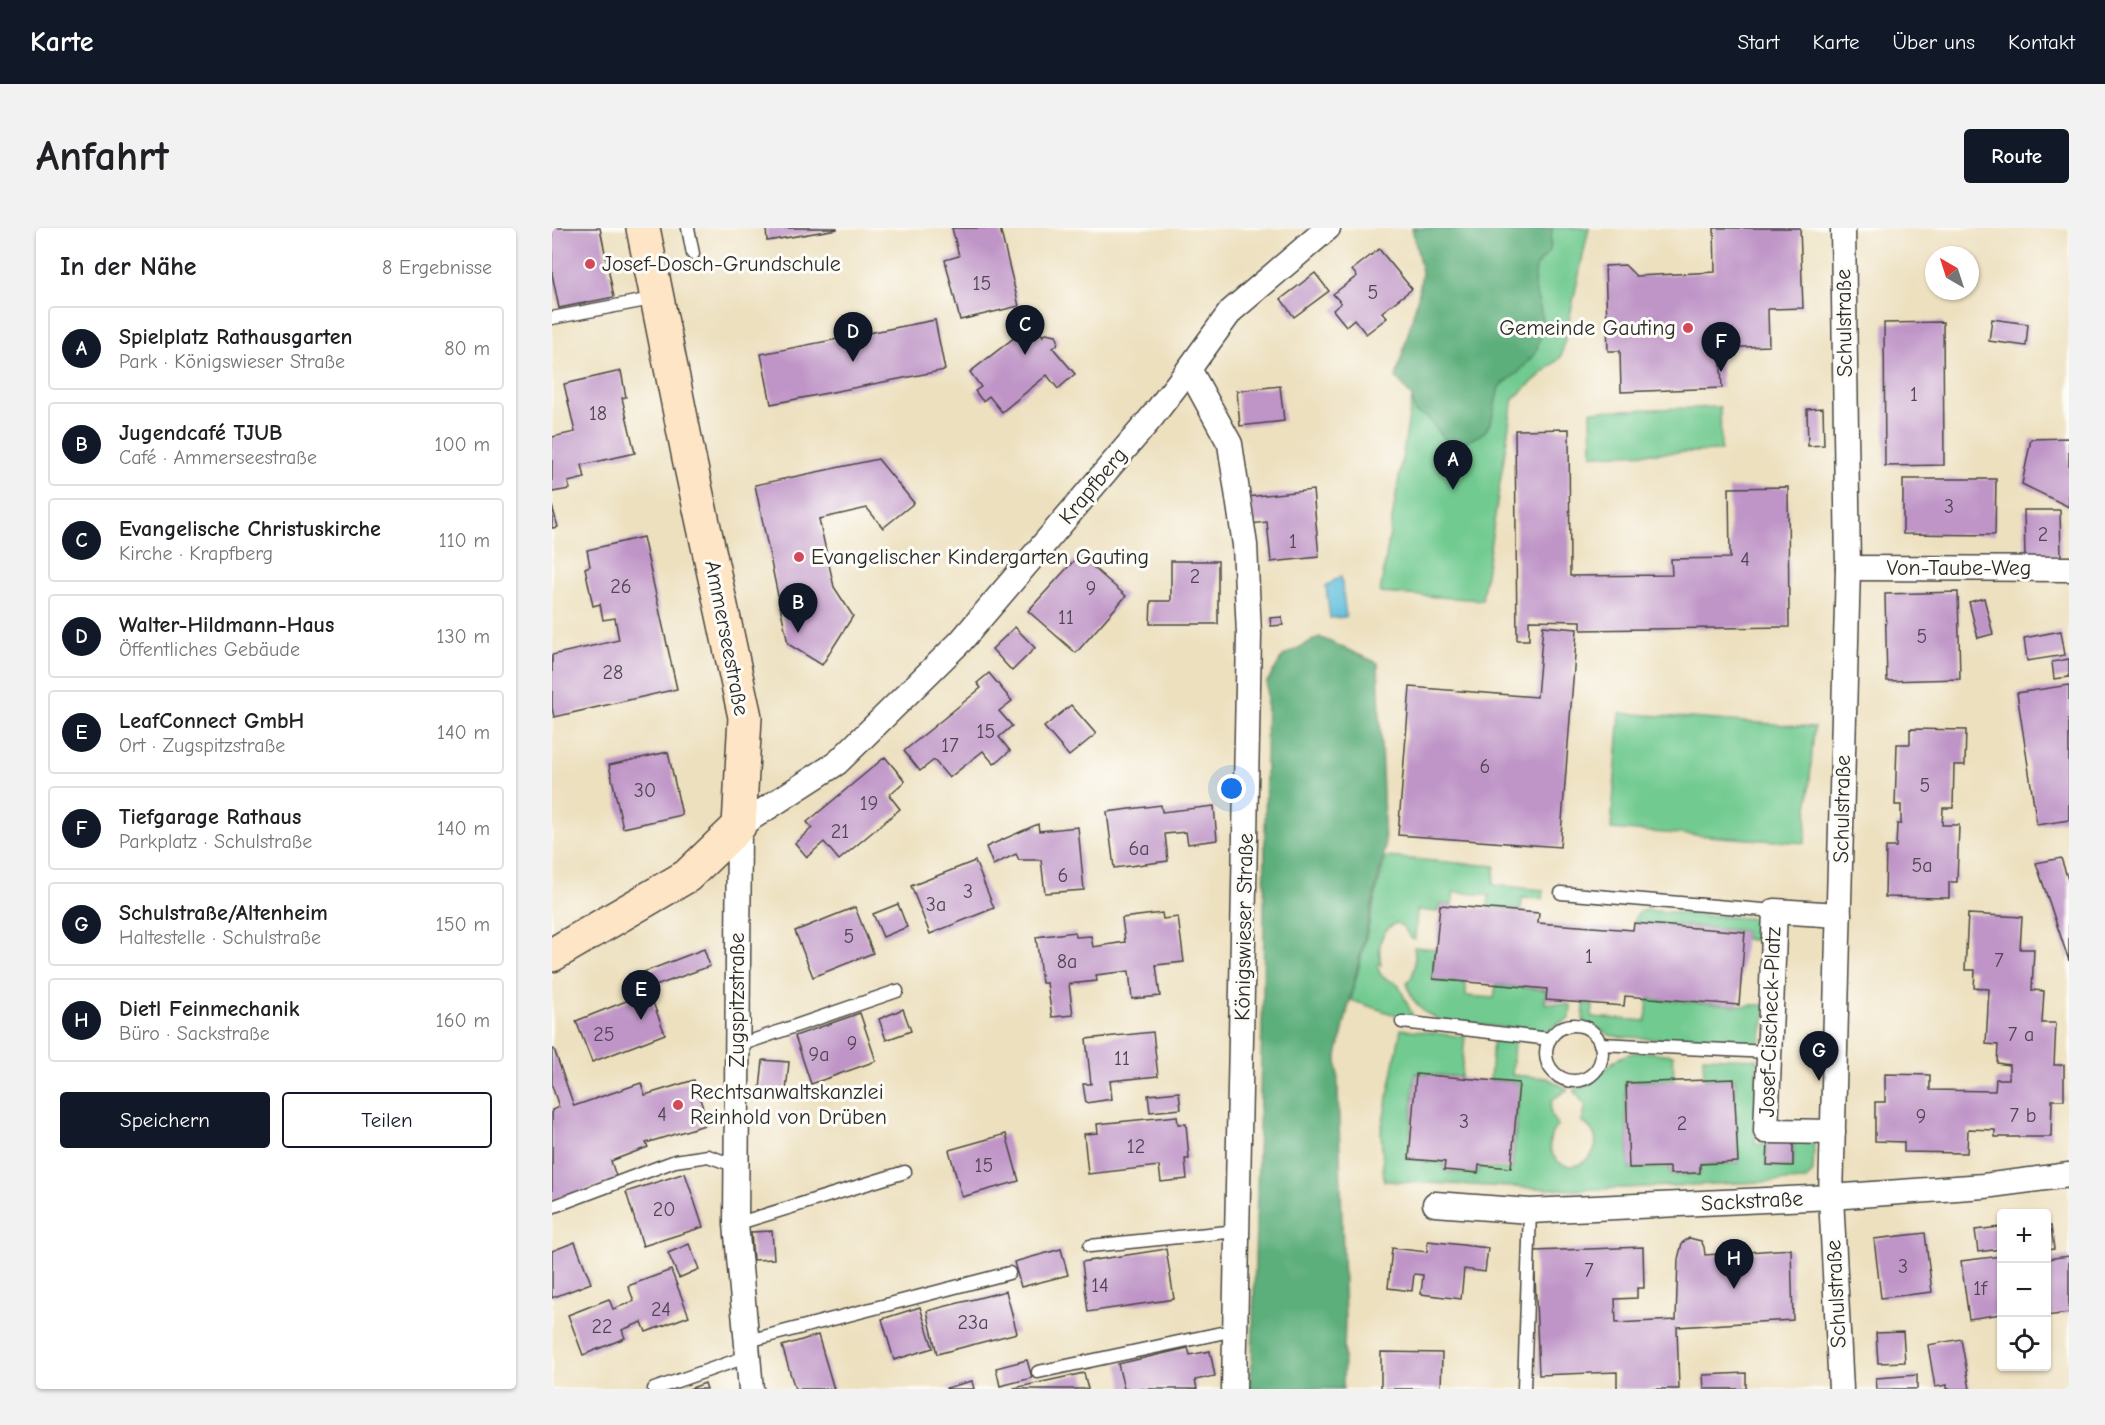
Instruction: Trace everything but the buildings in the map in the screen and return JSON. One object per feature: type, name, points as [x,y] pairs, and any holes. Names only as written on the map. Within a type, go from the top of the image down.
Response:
[{"type":"main road","name":"Ammerseestraße","points":[[643,228],[689,458],[745,717],[739,826]]},
{"type":"main road","points":[[552,956],[687,876],[739,826]]},
{"type":"street","name":"Krapfberg","points":[[739,826],[837,763],[961,641],[1144,426],[1231,311],[1328,228]]},
{"type":"street","name":"Schulstraße","points":[[1841,1389],[1831,1197],[1848,568],[1843,228]]},
{"type":"street","name":"Königswieser Straße","points":[[1189,369],[1230,444],[1245,545],[1249,635],[1234,1389]]},
{"type":"street","name":"Von-Taube-Weg","points":[[1848,568],[2069,568]]},
{"type":"street","name":"Zugspitzstraße","points":[[739,826],[736,1224],[751,1389]]},
{"type":"street","name":"Josef-Cischeck-Platz","points":[[1833,1132],[1766,1131],[1768,1052],[1775,911],[1839,915]]},
{"type":"street","name":"Sackstraße","points":[[1435,1204],[1530,1211],[1831,1197],[1984,1186],[2069,1175]]},
{"type":"lane","points":[[688,228],[693,254]]},
{"type":"lane","points":[[552,318],[658,298]]},
{"type":"lane","points":[[1561,893],[1775,911]]},
{"type":"lane","points":[[737,1046],[897,991]]},
{"type":"lane","points":[[1402,1022],[1550,1039]]},
{"type":"lane","points":[[1565,1026],[1585,1027],[1593,1033],[1600,1044],[1600,1062],[1594,1072],[1584,1079],[1572,1081],[1561,1078],[1552,1071],[1546,1060],[1546,1048],[1550,1039],[1556,1031],[1565,1026]]},
{"type":"lane","points":[[1600,1044],[1768,1052]]},
{"type":"lane","points":[[552,1207],[675,1161],[708,1156],[736,1166]]},
{"type":"lane","points":[[736,1224],[905,1173]]},
{"type":"lane","points":[[1524,1389],[1530,1211]]},
{"type":"lane","points":[[1090,1245],[1237,1231]]},
{"type":"lane","points":[[654,1389],[748,1348],[1009,1273]]},
{"type":"lane","points":[[1038,1372],[1235,1330]]},
{"type":"green space","points":[[1412,228],[1552,228],[1550,251],[1536,266],[1534,285],[1544,323],[1536,352],[1519,372],[1499,387],[1488,428],[1475,438],[1450,446],[1428,418],[1414,412],[1412,397],[1396,377],[1418,297],[1422,272]]},
{"type":"green space","points":[[1461,228],[1589,228],[1561,357],[1513,399],[1482,600],[1380,593],[1420,350]]},
{"type":"green space","points":[[1720,407],[1721,451],[1592,455],[1591,411]]},
{"type":"green space","points":[[1319,637],[1378,663],[1385,849],[1337,1056],[1345,1319],[1343,1389],[1249,1389],[1252,1358],[1263,992],[1267,682],[1283,656]]},
{"type":"green space","points":[[1620,713],[1814,727],[1805,843],[1611,829]]},
{"type":"green space","points":[[1385,857],[1495,866],[1493,885],[1543,890],[1542,899],[1522,898],[1521,910],[1488,907],[1489,895],[1454,892],[1452,905],[1439,904],[1438,912],[1417,910],[1415,939],[1412,939],[1397,923],[1386,930],[1380,947],[1381,965],[1377,965],[1383,978],[1398,985],[1416,1022],[1351,1000]]},
{"type":"green space","points":[[1645,910],[1757,919],[1763,922],[1769,970],[1760,969],[1761,941],[1745,939],[1745,931],[1634,922],[1637,914]]},
{"type":"green space","points":[[1414,947],[1435,949],[1433,980],[1466,983],[1466,996],[1494,998],[1496,985],[1546,990],[1545,1003],[1571,1005],[1570,1019],[1559,1023],[1548,1032],[1442,1021],[1424,1012],[1412,998],[1407,983],[1414,971]]},
{"type":"green space","points":[[1648,999],[1748,1006],[1767,1005],[1759,1046],[1612,1036],[1583,1021],[1584,1004],[1593,1005],[1592,1017],[1646,1021]]},
{"type":"green space","points":[[1401,1029],[1465,1037],[1461,1077],[1415,1073],[1408,1159],[1444,1163],[1444,1171],[1478,1174],[1479,1167],[1512,1170],[1520,1083],[1490,1080],[1493,1040],[1514,1042],[1512,1075],[1547,1078],[1568,1089],[1552,1100],[1551,1114],[1558,1125],[1552,1134],[1550,1144],[1551,1151],[1559,1162],[1568,1166],[1578,1165],[1587,1159],[1594,1151],[1596,1142],[1593,1131],[1582,1122],[1586,1106],[1575,1089],[1589,1084],[1621,1057],[1647,1052],[1673,1055],[1674,1080],[1625,1082],[1629,1169],[1669,1167],[1670,1175],[1700,1174],[1700,1165],[1738,1163],[1735,1079],[1704,1079],[1703,1057],[1757,1059],[1755,1143],[1767,1144],[1766,1166],[1793,1167],[1794,1142],[1814,1143],[1813,1172],[1806,1180],[1576,1190],[1384,1181],[1381,1131]]},
{"type":"water","points":[[1341,576],[1346,617],[1330,618],[1326,586]]},
{"type":"place","name":"Josef-Dosch-Grundschule","points":[[590,264]]},
{"type":"place","name":"Gemeinde Gauting","points":[[1688,328]]},
{"type":"place","name":"Evangelische Christuskirche","points":[[1025,355]]},
{"type":"place","name":"Walter-Hildmann-Haus","points":[[853,362]]},
{"type":"place","name":"Tiefgarage Rathaus","points":[[1721,372]]},
{"type":"place","name":"Spielplatz Rathausgarten","points":[[1453,490]]},
{"type":"place","name":"Evangelischer Kindergarten Gauting","points":[[799,557]]},
{"type":"place","name":"Jugendcafé TJUB","points":[[798,633]]},
{"type":"place","name":"LeafConnect GmbH","points":[[641,1020]]},
{"type":"place","name":"Schulstraße/Altenheim","points":[[1819,1081]]},
{"type":"place","name":"Rechtsanwaltskanzlei Reinhold von Drüben","points":[[678,1105]]},
{"type":"place","name":"Dietl Feinmechanik","points":[[1734,1289]]}]
